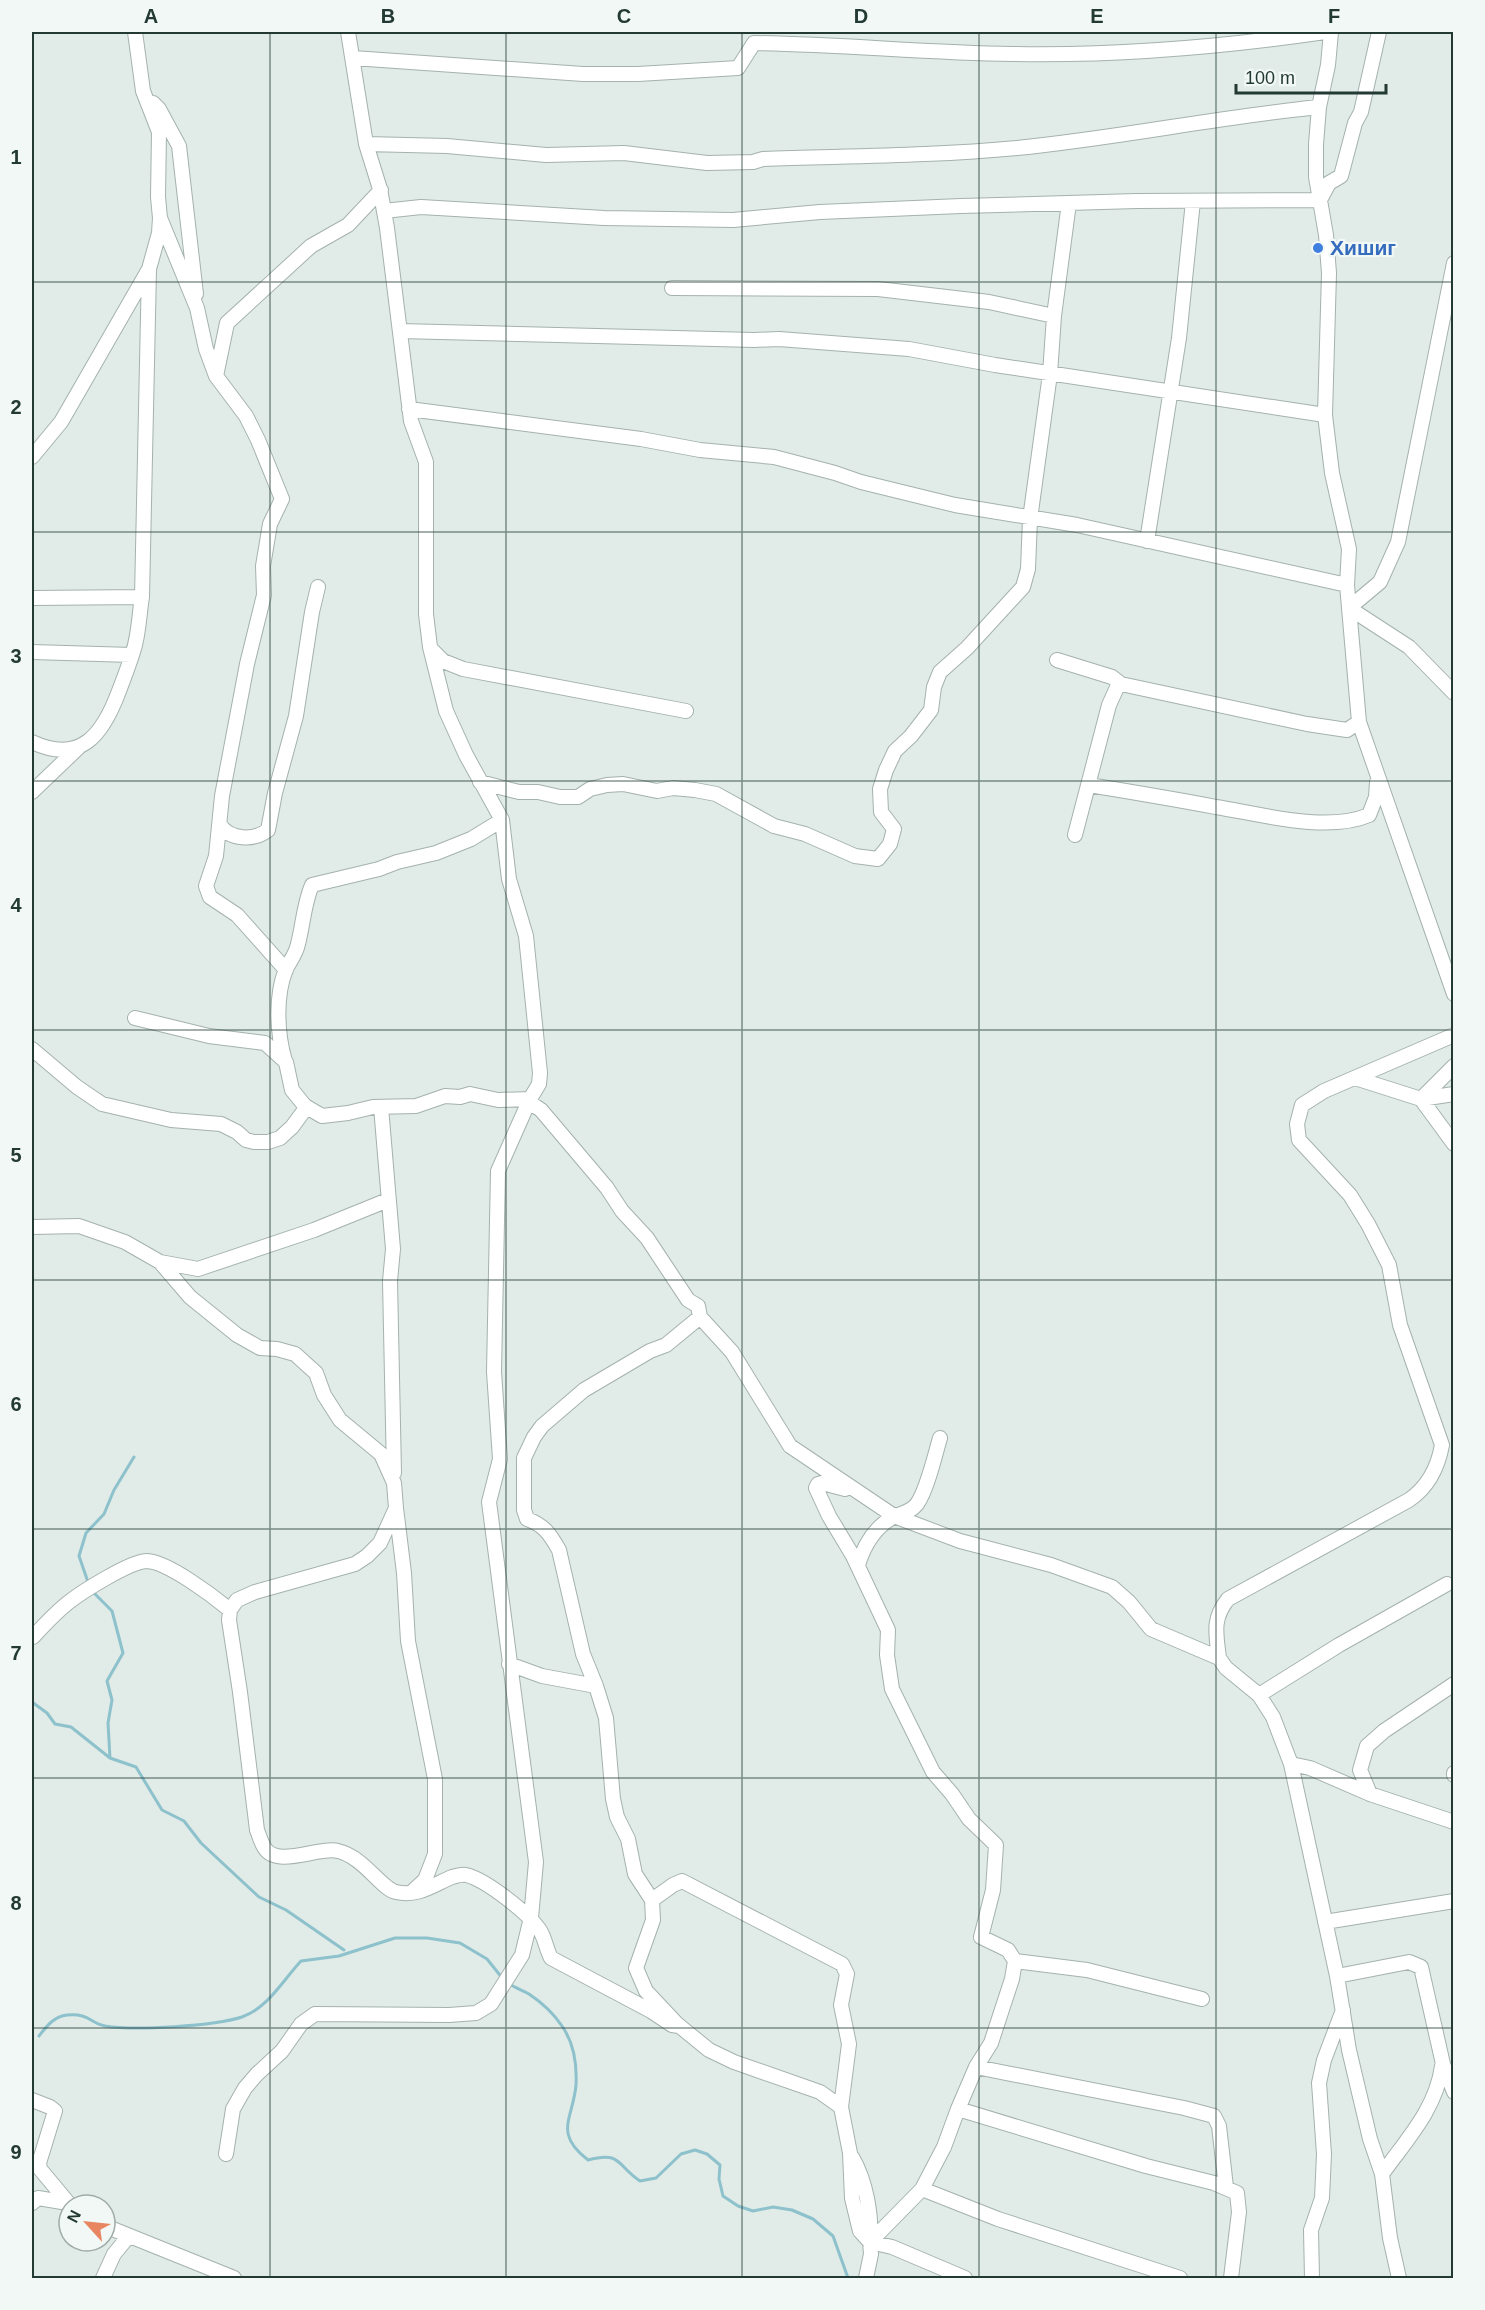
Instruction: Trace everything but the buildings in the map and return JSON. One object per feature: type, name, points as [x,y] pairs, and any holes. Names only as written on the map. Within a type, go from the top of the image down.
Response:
[{"type":"street","points":[[32,792],[79,747],[91,740],[103,726],[113,707],[132,655],[142,597],[149,269],[159,233],[159,132],[143,91],[135,32]]},
{"type":"street","points":[[226,2154],[233,2109],[245,2088],[282,2050],[301,2024],[315,2014],[398,2016],[476,2013],[491,2004],[522,1954],[531,1918],[536,1862],[489,1502],[500,1460],[494,1372],[498,1171],[538,1084],[540,1073],[536,1022],[526,936],[509,879],[502,820],[480,782],[446,711],[430,647],[426,614],[426,462],[411,421],[381,190],[366,144],[348,32]]},
{"type":"street","points":[[353,58],[583,74],[638,74],[738,68],[754,43],[819,44],[999,54],[1083,54],[1242,44],[1324,32]]},
{"type":"street","points":[[1331,32],[1328,65],[1319,107],[1316,177],[1329,273],[1325,415],[1332,473],[1349,549],[1347,585],[1359,722],[1454,994]]},
{"type":"street","points":[[1320,200],[1329,183],[1341,176],[1344,169],[1355,123],[1362,112],[1378,32]]},
{"type":"street","points":[[143,91],[159,109],[178,146],[197,308],[206,349],[216,376],[246,416],[282,499],[270,524],[263,566],[264,595],[247,664],[230,754],[216,856],[206,886],[210,897],[237,915],[286,970]]},
{"type":"street","points":[[366,144],[447,146],[546,155],[624,153],[707,163],[753,162],[764,159],[1016,148],[1174,128],[1263,112],[1319,107]]},
{"type":"street","points":[[216,376],[227,323],[311,246],[348,225],[381,190]]},
{"type":"street","points":[[384,211],[421,207],[604,218],[733,220],[820,212],[1069,203],[1320,200]]},
{"type":"street","points":[[1147,541],[1179,338],[1193,201]]},
{"type":"street","points":[[480,782],[519,792],[538,792],[569,797],[578,797],[590,789],[623,784],[657,791],[673,788],[716,794],[774,826],[805,834],[855,856],[878,859],[890,844],[894,829],[881,812],[880,789],[895,751],[911,736],[931,710],[934,687],[940,672],[966,648],[1023,587],[1028,569],[1030,519],[1050,374],[1054,316],[1069,203]]},
{"type":"street","points":[[160,218],[197,308]]},
{"type":"street","points":[[1349,608],[1380,582],[1398,542],[1454,263]]},
{"type":"street","points":[[32,457],[61,422],[149,269]]},
{"type":"street","points":[[672,288],[878,289],[989,302],[1054,316]]},
{"type":"street","points":[[400,331],[779,339],[846,343],[909,349],[1169,393],[1325,415]]},
{"type":"street","points":[[410,409],[641,439],[700,450],[774,457],[945,503],[1030,519],[1077,525],[1347,585]]},
{"type":"street","points":[[220,825],[224,831],[248,838],[262,835],[268,830],[275,793],[296,716],[318,587]]},
{"type":"street","points":[[32,598],[142,597]]},
{"type":"street","points":[[1349,608],[1408,647],[1454,693]]},
{"type":"street","points":[[430,647],[443,661],[463,669],[686,711]]},
{"type":"street","points":[[32,652],[132,655]]},
{"type":"street","points":[[1057,660],[1112,677],[1119,683],[1307,724],[1347,730],[1359,722]]},
{"type":"street","points":[[1075,836],[1109,705],[1119,683]]},
{"type":"street","points":[[32,742],[57,750],[79,747]]},
{"type":"street","points":[[1089,785],[1270,816],[1321,822],[1356,821],[1369,815],[1376,797],[1378,779]]},
{"type":"street","points":[[502,820],[471,839],[435,853],[312,885],[308,894],[298,947],[286,970],[278,1013],[281,1049],[292,1090],[306,1108],[322,1116],[381,1107],[416,1106],[445,1096],[460,1097],[470,1094],[498,1100],[530,1099]]},
{"type":"street","points":[[135,1018],[209,1036],[265,1043],[286,1062]]},
{"type":"street","points":[[1399,2278],[1390,2238],[1382,2174],[1370,2139],[1349,2050],[1337,1976],[1291,1764],[1273,1717],[1259,1695],[1226,1668],[1219,1658],[1215,1626],[1220,1609],[1228,1599],[1417,1495],[1431,1478],[1439,1460],[1442,1445],[1400,1325],[1389,1265],[1368,1224],[1350,1196],[1299,1140],[1297,1124],[1302,1105],[1324,1090],[1454,1035]]},
{"type":"street","points":[[32,1049],[77,1087],[102,1104],[171,1120],[221,1124],[237,1132],[246,1140],[254,1142],[268,1142],[280,1138],[292,1127],[306,1108]]},
{"type":"street","points":[[1421,1099],[1454,1066]]},
{"type":"street","points":[[1355,1078],[1421,1099],[1454,1094]]},
{"type":"street","points":[[530,1099],[647,1238],[688,1300],[698,1306],[700,1317],[732,1352],[790,1446],[858,1494],[894,1516],[960,1541],[1051,1565],[1112,1587],[1129,1602],[1151,1629],[1219,1658]]},
{"type":"street","points":[[1421,1099],[1454,1144]]},
{"type":"street","points":[[381,1107],[393,1249],[390,1281],[394,1483],[404,1573],[408,1641],[419,1704],[427,1733],[436,1798],[435,1854],[426,1881],[410,1894]]},
{"type":"street","points":[[32,1227],[79,1226],[125,1242],[160,1262],[198,1269],[314,1230],[388,1200]]},
{"type":"street","points":[[160,1262],[190,1297],[237,1335],[260,1348],[277,1349],[295,1354],[316,1373],[324,1395],[340,1420],[381,1454],[394,1483]]},
{"type":"street","points":[[700,1317],[666,1345],[650,1351],[615,1374],[592,1385],[568,1402],[557,1415],[542,1426],[524,1458],[524,1510],[526,1519],[541,1524],[547,1534],[552,1536],[559,1550],[583,1654],[606,1718],[613,1799],[617,1817],[628,1839],[635,1874],[652,1900],[653,1920],[636,1968],[646,1991],[679,2026],[709,2050],[745,2066],[820,2092],[841,2107]]},
{"type":"street","points":[[858,1565],[863,1550],[875,1531],[894,1516],[905,1514],[917,1504],[940,1438]]},
{"type":"street","points":[[858,1494],[822,1483],[816,1488],[829,1516],[858,1565],[888,1630],[887,1655],[892,1689],[933,1772],[969,1819],[996,1845],[993,1890],[981,1937],[1008,1950],[1015,1961],[1012,1979],[991,2043],[976,2067],[945,2146],[922,2189],[870,2242],[871,2254],[866,2278]]},
{"type":"street","points":[[396,1508],[380,1543],[355,1564],[255,1592],[237,1600],[230,1610],[229,1620],[257,1830],[264,1849],[274,1856],[290,1857],[334,1850],[349,1854],[363,1863],[393,1892],[410,1894],[434,1887],[454,1876],[465,1875],[496,1891],[531,1918],[541,1931],[551,1958],[651,2011],[672,2025],[679,2026]]},
{"type":"street","points":[[33,1637],[70,1601],[134,1563],[148,1561],[205,1589],[230,1610]]},
{"type":"street","points":[[1259,1695],[1339,1645],[1447,1584]]},
{"type":"street","points":[[509,1664],[542,1676],[596,1686]]},
{"type":"street","points":[[1370,1794],[1360,1770],[1367,1746],[1384,1731],[1454,1684]]},
{"type":"street","points":[[1291,1764],[1310,1768],[1370,1794],[1454,1822]]},
{"type":"street","points":[[652,1900],[682,1881],[842,1964],[847,1974],[841,2005],[849,2044],[841,2107],[850,2153],[855,2215],[860,2231],[870,2242],[892,2247],[965,2278]]},
{"type":"street","points":[[1325,1922],[1454,1901]]},
{"type":"street","points":[[1015,1961],[1087,1970],[1202,1999]]},
{"type":"street","points":[[1337,1976],[1408,1962],[1421,1967],[1443,2064],[1454,2092]]},
{"type":"street","points":[[1312,2278],[1311,2230],[1322,2198],[1324,2154],[1319,2083],[1323,2060],[1343,2008]]},
{"type":"street","points":[[1382,2174],[1432,2103],[1440,2084],[1443,2064]]},
{"type":"street","points":[[976,2067],[1214,2116],[1219,2126],[1226,2187]]},
{"type":"street","points":[[32,2100],[54,2111],[39,2163],[40,2169],[60,2193]]},
{"type":"street","points":[[958,2109],[1146,2166],[1226,2187],[1236,2193],[1239,2212],[1231,2278]]},
{"type":"street","points":[[922,2189],[998,2219],[1180,2278]]},
{"type":"street","points":[[32,2203],[38,2198],[57,2202]]},
{"type":"street","points":[[117,2232],[226,2277]]},
{"type":"street","points":[[104,2278],[114,2254],[128,2237]]},
{"type":"waterway","points":[[89,1585],[79,1556],[86,1533],[104,1514],[114,1490],[134,1457]]},
{"type":"waterway","points":[[92,1591],[112,1611],[123,1653],[107,1681],[112,1700],[108,1723],[110,1758]]},
{"type":"waterway","points":[[32,1702],[47,1713],[55,1724],[71,1727],[110,1758],[136,1767],[162,1810],[184,1821],[201,1843],[259,1897],[286,1910],[344,1950]]},
{"type":"waterway","points":[[39,2036],[54,2020],[67,2015],[80,2015],[105,2026],[135,2028],[194,2025],[242,2017],[260,2007],[275,1993],[301,1961],[339,1956],[395,1938],[427,1938],[460,1943],[487,1959],[503,1979]]},
{"type":"waterway","points":[[508,1983],[529,1994],[547,2008],[566,2033],[574,2054],[576,2077],[568,2133],[571,2142],[588,2160],[613,2158],[640,2181],[656,2178],[681,2154],[695,2150],[707,2154],[720,2165],[719,2179],[723,2196],[738,2206],[753,2211],[773,2207],[792,2210],[813,2219],[833,2236],[848,2278]]},
{"type":"place","name":"Хишиг","points":[[1318,248]]}]
